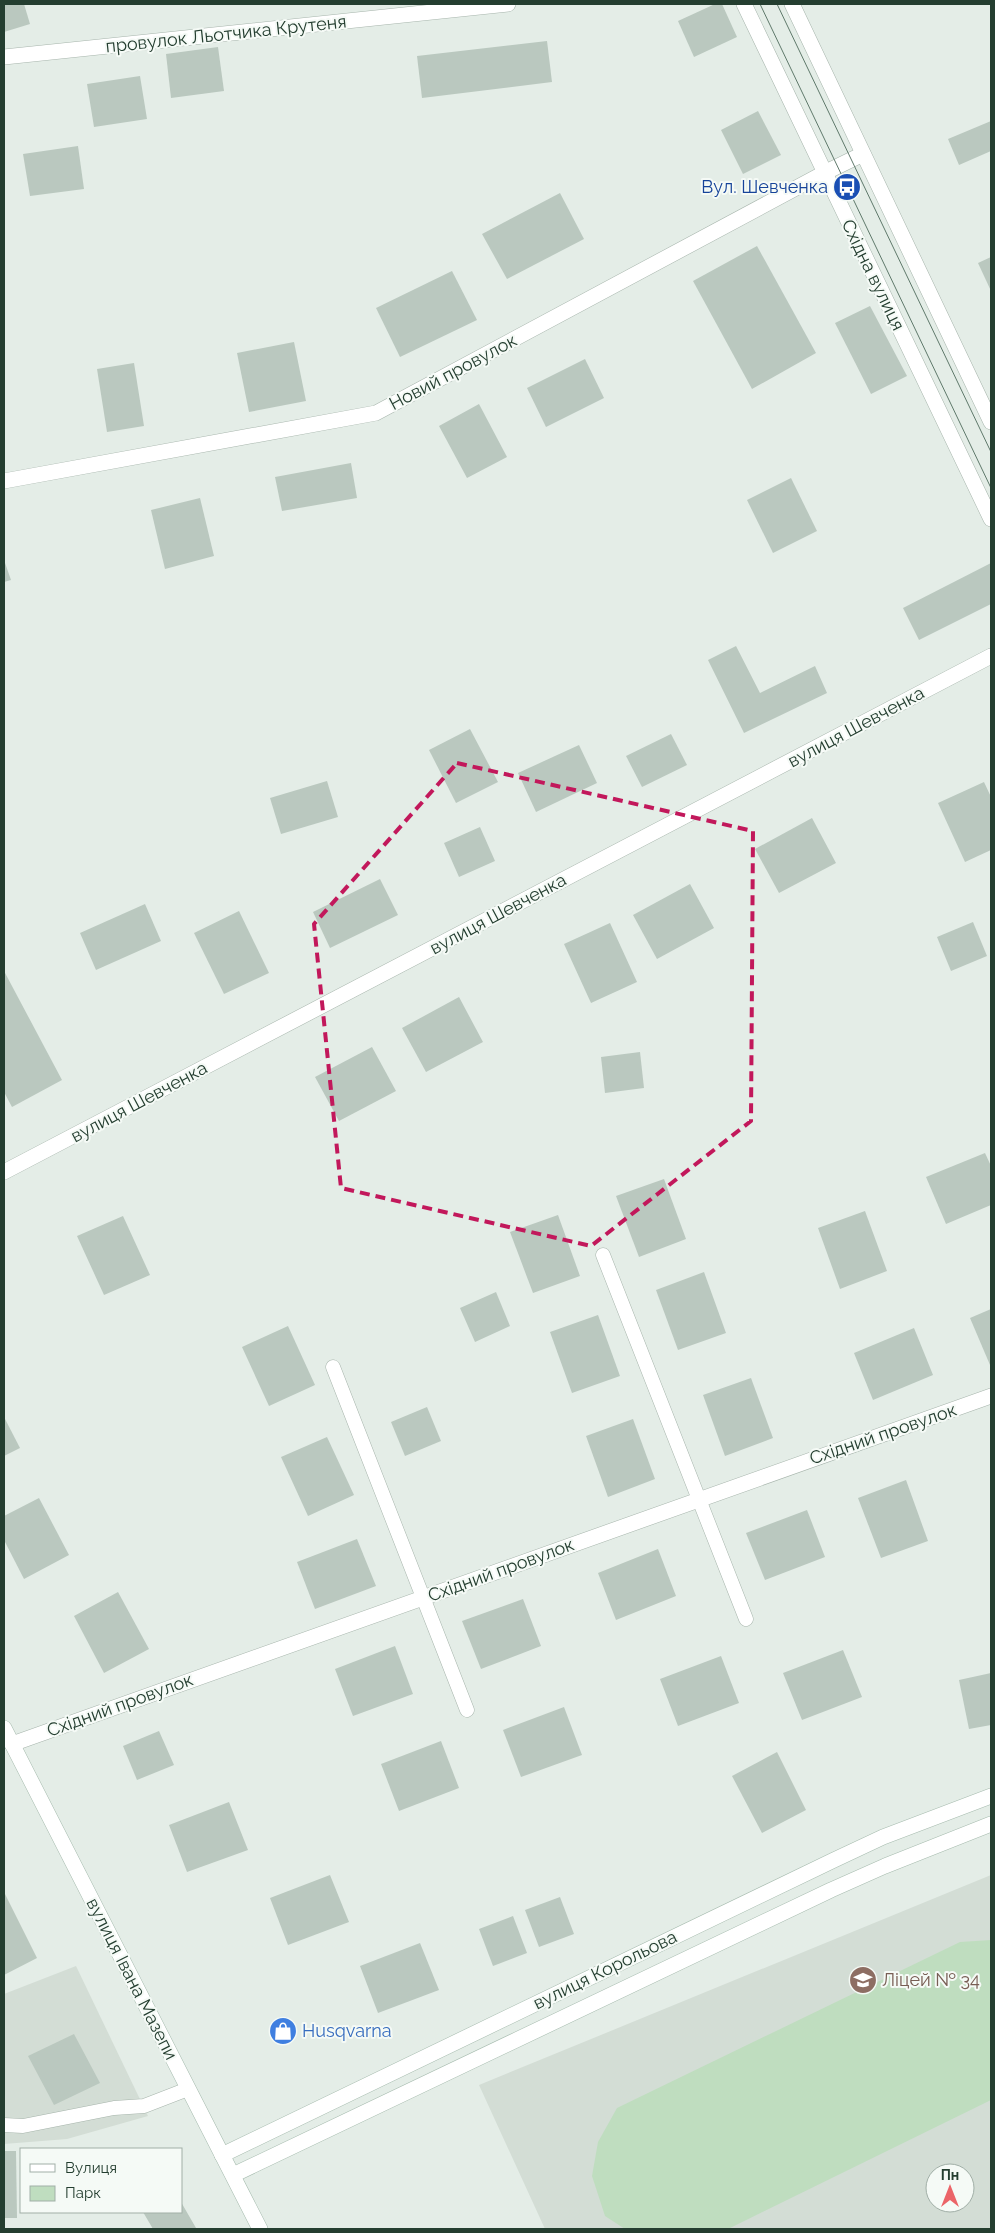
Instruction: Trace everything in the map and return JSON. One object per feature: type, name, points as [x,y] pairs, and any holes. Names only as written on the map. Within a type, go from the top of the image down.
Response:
[{"type":"street","name":"провулок Льотчика Крутеня","points":[[4,58],[508,4]]},
{"type":"street","name":"Східна вулиця","points":[[744,4],[991,519]]},
{"type":"street","points":[[792,4],[991,422]]},
{"type":"street","name":"Новий провулок","points":[[4,481],[376,413],[824,173],[863,154]]},
{"type":"street","name":"вулиця Шевченка","points":[[4,1172],[991,656]]},
{"type":"street","name":"Східний провулок","points":[[12,1744],[991,1396]]},
{"type":"street","name":"вулиця Івана Мазепи","points":[[4,1728],[260,2229]]},
{"type":"street","name":"вулиця Корольова","points":[[222,2155],[883,1837],[991,1796]]},
{"type":"street","name":"вулиця Корольова","points":[[233,2175],[831,1890],[885,1866],[991,1824]]},
{"type":"lane","points":[[603,1255],[746,1619]]},
{"type":"lane","points":[[333,1367],[467,1710]]},
{"type":"lane","points":[[4,2125],[23,2126],[114,2108],[144,2106],[188,2089]]},
{"type":"highlighted area","points":[[457,763],[753,831],[751,1121],[591,1246],[341,1188],[314,924]]},
{"type":"shaded area","name":"Ліцей № 34","points":[[991,1875],[991,2229],[545,2229],[479,2085]]},
{"type":"shaded area","points":[[76,1966],[148,2116],[67,2139],[4,2144],[4,1994]]},
{"type":"green space","points":[[991,1940],[991,2100],[728,2229],[625,2229],[605,2216],[592,2176],[598,2142],[617,2108],[960,1942]]},
{"type":"building","points":[[4,4],[24,4],[30,24],[4,32]]},
{"type":"building","points":[[715,4],[722,4],[737,37],[694,57],[678,21]]},
{"type":"building","points":[[547,41],[552,82],[422,98],[417,56]]},
{"type":"building","points":[[218,47],[224,91],[171,98],[166,54]]},
{"type":"building","points":[[140,76],[147,119],[94,127],[87,84]]},
{"type":"building","points":[[758,111],[781,155],[743,174],[721,130]]},
{"type":"building","points":[[991,121],[991,151],[959,165],[948,139]]},
{"type":"building","points":[[78,146],[84,189],[30,196],[23,154]]},
{"type":"building","points":[[560,193],[584,239],[507,279],[482,234]]},
{"type":"building","points":[[757,246],[816,353],[752,389],[693,281]]},
{"type":"building","points":[[991,257],[991,291],[978,263]]},
{"type":"building","points":[[452,271],[477,320],[400,357],[376,308]]},
{"type":"building","points":[[870,306],[907,376],[871,394],[835,323]]},
{"type":"building","points":[[294,342],[306,401],[249,412],[237,353]]},
{"type":"building","points":[[585,359],[604,398],[546,427],[527,388]]},
{"type":"building","points":[[134,363],[144,426],[107,432],[97,369]]},
{"type":"building","points":[[479,404],[507,457],[467,478],[439,426]]},
{"type":"building","points":[[351,463],[357,498],[282,511],[275,477]]},
{"type":"building","points":[[791,478],[817,531],[773,553],[747,500]]},
{"type":"building","points":[[200,498],[214,556],[165,569],[151,510]]},
{"type":"building","points":[[4,560],[11,580],[4,582]]},
{"type":"building","points":[[991,563],[991,604],[919,640],[903,608]]},
{"type":"building","points":[[736,646],[760,693],[815,666],[827,693],[744,733],[708,660]]},
{"type":"building","points":[[470,729],[498,782],[456,803],[429,750]]},
{"type":"building","points":[[671,734],[687,765],[642,787],[626,756]]},
{"type":"building","points":[[579,745],[597,783],[536,812],[518,773]]},
{"type":"building","points":[[327,781],[338,817],[281,834],[270,798]]},
{"type":"building","points":[[984,782],[991,797],[991,850],[965,862],[938,803]]},
{"type":"building","points":[[812,818],[836,863],[779,893],[755,849]]},
{"type":"building","points":[[480,827],[495,861],[459,877],[444,843]]},
{"type":"building","points":[[380,879],[398,915],[330,948],[313,912]]},
{"type":"building","points":[[690,884],[714,928],[657,959],[633,915]]},
{"type":"building","points":[[145,904],[161,941],[96,970],[80,933]]},
{"type":"building","points":[[239,911],[269,973],[224,994],[194,933]]},
{"type":"building","points":[[973,922],[987,956],[951,971],[937,937]]},
{"type":"building","points":[[610,923],[637,982],[591,1003],[564,944]]},
{"type":"building","points":[[4,971],[62,1080],[12,1107],[4,1092]]},
{"type":"building","points":[[459,997],[483,1042],[426,1072],[402,1028]]},
{"type":"building","points":[[372,1047],[396,1091],[339,1121],[315,1077]]},
{"type":"building","points":[[640,1052],[644,1088],[605,1093],[601,1057]]},
{"type":"building","points":[[985,1153],[991,1166],[991,1205],[946,1224],[926,1177]]},
{"type":"building","points":[[664,1179],[686,1239],[639,1257],[616,1196]]},
{"type":"building","points":[[865,1211],[887,1271],[840,1289],[818,1228]]},
{"type":"building","points":[[558,1215],[580,1276],[533,1293],[510,1232]]},
{"type":"building","points":[[123,1216],[150,1275],[104,1295],[77,1236]]},
{"type":"building","points":[[704,1272],[726,1333],[678,1350],[656,1290]]},
{"type":"building","points":[[496,1292],[510,1326],[475,1342],[460,1308]]},
{"type":"building","points":[[991,1309],[991,1364],[990,1365],[970,1318]]},
{"type":"building","points":[[598,1315],[620,1376],[572,1393],[550,1332]]},
{"type":"building","points":[[288,1326],[315,1385],[269,1406],[242,1347]]},
{"type":"building","points":[[914,1328],[933,1375],[873,1400],[854,1353]]},
{"type":"building","points":[[751,1378],[773,1438],[725,1456],[703,1395]]},
{"type":"building","points":[[427,1407],[441,1441],[405,1456],[391,1422]]},
{"type":"building","points":[[4,1417],[20,1448],[4,1456]]},
{"type":"building","points":[[633,1419],[655,1479],[608,1497],[586,1436]]},
{"type":"building","points":[[327,1437],[354,1495],[308,1516],[281,1457]]},
{"type":"building","points":[[906,1480],[928,1541],[881,1558],[858,1498]]},
{"type":"building","points":[[39,1498],[69,1555],[24,1579],[4,1540],[4,1516]]},
{"type":"building","points":[[807,1510],[825,1557],[765,1580],[746,1533]]},
{"type":"building","points":[[357,1539],[376,1586],[315,1609],[297,1562]]},
{"type":"building","points":[[658,1549],[676,1596],[616,1620],[598,1573]]},
{"type":"building","points":[[118,1592],[149,1649],[104,1673],[74,1616]]},
{"type":"building","points":[[523,1599],[541,1646],[481,1669],[462,1621]]},
{"type":"building","points":[[395,1646],[413,1694],[353,1716],[335,1669]]},
{"type":"building","points":[[843,1650],[862,1697],[802,1720],[783,1673]]},
{"type":"building","points":[[721,1656],[739,1703],[678,1726],[660,1679]]},
{"type":"building","points":[[991,1673],[991,1725],[969,1729],[959,1680]]},
{"type":"building","points":[[564,1707],[582,1755],[521,1777],[503,1730]]},
{"type":"building","points":[[159,1731],[174,1765],[137,1780],[123,1746]]},
{"type":"building","points":[[441,1741],[459,1788],[399,1811],[381,1764]]},
{"type":"building","points":[[777,1752],[806,1810],[762,1833],[732,1776]]},
{"type":"building","points":[[229,1802],[248,1850],[187,1872],[169,1825]]},
{"type":"building","points":[[330,1875],[349,1922],[288,1945],[270,1898]]},
{"type":"building","points":[[4,1892],[37,1958],[4,1975]]},
{"type":"building","points":[[560,1897],[574,1934],[539,1947],[525,1910]]},
{"type":"building","points":[[513,1916],[527,1953],[493,1966],[479,1929]]},
{"type":"building","points":[[420,1943],[439,1990],[378,2013],[360,1966]]},
{"type":"building","points":[[74,2034],[100,2083],[54,2105],[28,2056]]},
{"type":"building","points":[[4,2151],[16,2151],[17,2218],[4,2218]]},
{"type":"building","points":[[182,2204],[196,2228],[153,2229],[144,2213],[182,2213]]},
{"type":"tram line","points":[[760,4],[991,488]]},
{"type":"tram line","points":[[777,4],[991,452]]},
{"type":"place","name":"Вул. Шевченка","points":[[847,187]]},
{"type":"place","name":"Ліцей № 34","points":[[863,1980]]},
{"type":"place","name":"Husqvarna","points":[[283,2031]]}]
